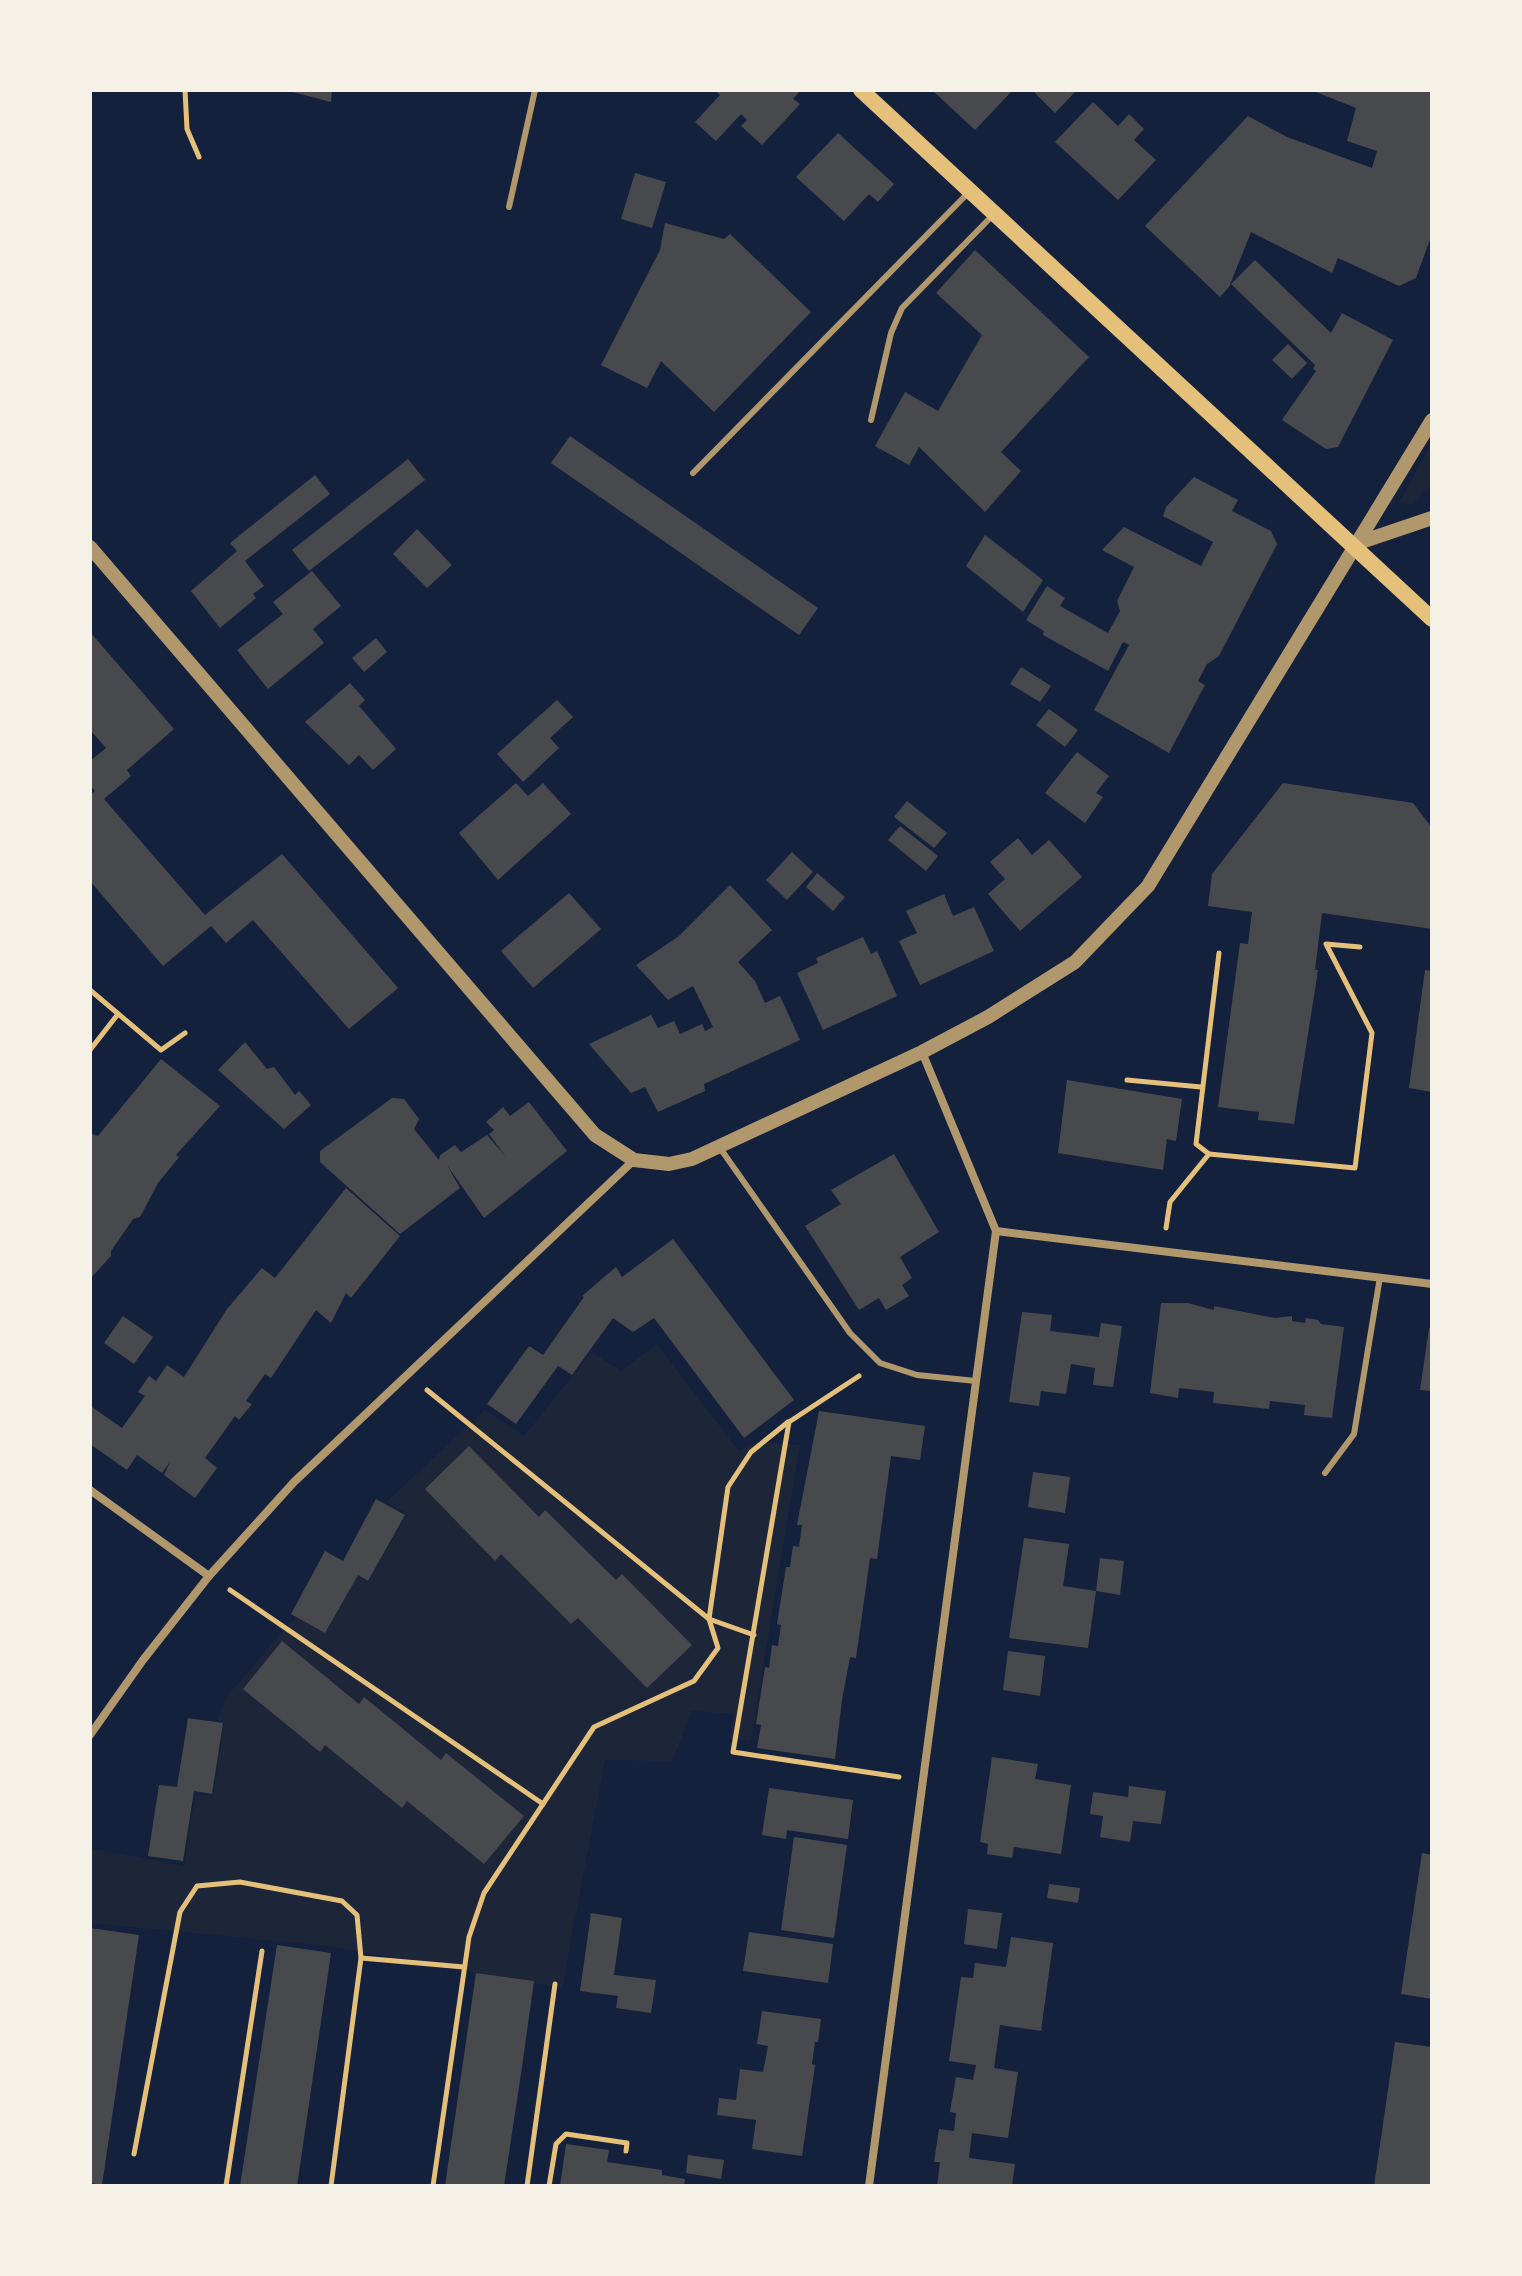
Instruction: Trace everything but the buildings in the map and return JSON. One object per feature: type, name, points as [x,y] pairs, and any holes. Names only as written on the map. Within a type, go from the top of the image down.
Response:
[{"type":"main road","points":[[861,90],[993,215],[1355,544],[1432,619]]},
{"type":"street","points":[[90,547],[595,1135],[615,1151],[634,1160],[669,1164],[720,1148],[922,1052],[988,1017],[1075,962],[1148,886],[1432,420]]},
{"type":"street","points":[[1355,544],[1432,518]]},
{"type":"street","points":[[869,2186],[996,1231],[922,1052]]},
{"type":"street","points":[[90,1735],[143,1660],[209,1576],[294,1482],[634,1160]]},
{"type":"street","points":[[996,1231],[1432,1284]]},
{"type":"street","points":[[90,1490],[209,1576]]},
{"type":"lane","points":[[509,207],[535,90]]},
{"type":"lane","points":[[693,473],[969,192]]},
{"type":"lane","points":[[871,420],[891,333],[902,308],[993,215]]},
{"type":"lane","points":[[720,1148],[850,1333],[880,1363],[917,1375],[976,1381]]},
{"type":"lane","points":[[1325,1473],[1354,1434],[1380,1277]]},
{"type":"path","points":[[185,90],[187,129],[199,157]]},
{"type":"path","points":[[1219,953],[1196,1144],[1209,1154],[1355,1168],[1372,1033],[1326,944],[1360,947]]},
{"type":"path","points":[[90,990],[161,1050],[185,1033]]},
{"type":"path","points":[[90,1050],[118,1014]]},
{"type":"path","points":[[1127,1080],[1201,1087]]},
{"type":"path","points":[[1162,1249],[1170,1202],[1209,1154]]},
{"type":"path","points":[[433,2186],[469,1937],[484,1893],[594,1727],[694,1681],[718,1648],[709,1619],[728,1487],[751,1452],[789,1422],[880,1363]]},
{"type":"path","points":[[409,1375],[709,1619],[754,1635]]},
{"type":"path","points":[[789,1422],[733,1752],[923,1781]]},
{"type":"path","points":[[209,1576],[543,1804]]},
{"type":"path","points":[[134,2154],[180,1912],[197,1886],[240,1882],[342,1901],[357,1915],[361,1958],[331,2186]]},
{"type":"path","points":[[226,2186],[262,1951]]},
{"type":"path","points":[[361,1958],[464,1967]]},
{"type":"path","points":[[527,2186],[555,1984]]},
{"type":"path","points":[[549,2186],[556,2144],[566,2134],[627,2143],[626,2151]]},
{"type":"shaded area","points":[[1432,443],[1432,484],[1412,505],[1399,503]]},
{"type":"shaded area","points":[[657,1344],[738,1450],[758,1442],[800,1445],[751,1741],[729,1739],[733,1714],[692,1711],[672,1761],[605,1760],[562,1988],[327,1946],[90,1923],[90,1848],[184,1866],[195,1795],[213,1796],[224,1723],[217,1721],[227,1696],[296,1617],[325,1633],[357,1576],[368,1583],[407,1514],[386,1502],[485,1410],[524,1436],[592,1352],[621,1371]]}]
